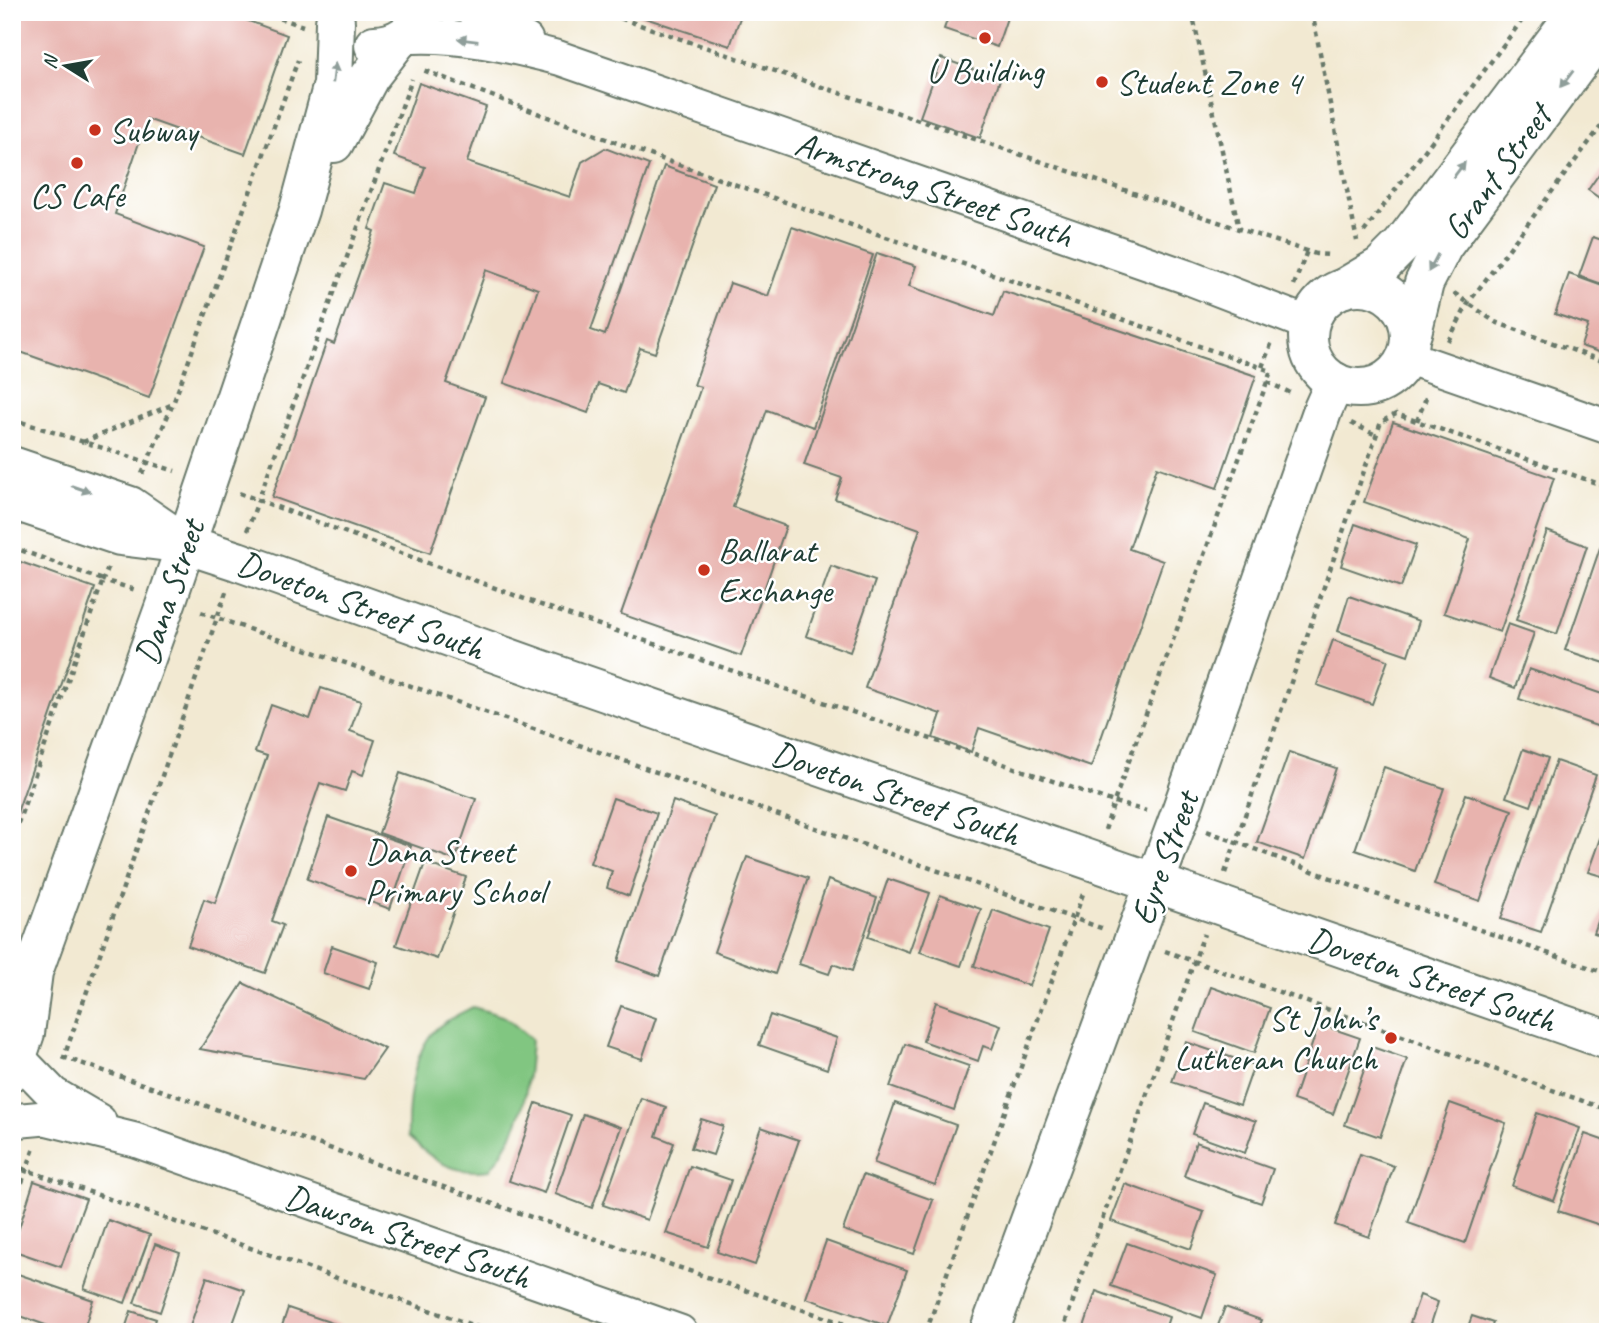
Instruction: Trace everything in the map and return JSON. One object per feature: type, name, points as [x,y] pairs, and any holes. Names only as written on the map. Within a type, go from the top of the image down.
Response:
[{"type":"main road","name":"Grant Street","points":[[1340,271],[1374,249],[1411,235],[1577,12]]},
{"type":"main road","points":[[327,18],[347,35],[363,43],[381,45],[409,30]]},
{"type":"main road","name":"Dana Street","points":[[17,1042],[33,972],[207,482],[299,210],[333,84],[327,18]]},
{"type":"main road","name":"Grant Street","points":[[1409,345],[1426,277],[1457,225],[1608,24]]},
{"type":"main road","name":"Dana Street","points":[[299,210],[370,76],[409,30]]},
{"type":"main road","points":[[1340,271],[1367,288],[1389,297],[1402,308],[1409,345],[1389,378],[1373,387],[1353,387],[1335,382],[1314,362],[1308,341],[1309,324],[1340,271]]},
{"type":"main road","name":"Eyre Street","points":[[989,1332],[1178,820],[1335,382]]},
{"type":"main road","name":"Doveton Street South","points":[[12,466],[130,506],[185,544]]},
{"type":"main road","name":"Doveton Street South","points":[[12,500],[120,536],[185,544],[237,561],[1608,1040]]},
{"type":"street","name":"Armstrong Street South","points":[[474,12],[559,58]]},
{"type":"street","name":"Armstrong Street South","points":[[409,30],[424,36],[477,41],[559,58],[1187,277],[1309,324]]},
{"type":"street","points":[[1409,345],[1608,427]]},
{"type":"street","name":"Dawson Street South","points":[[17,1042],[53,1094],[135,1140]]},
{"type":"street","name":"Dawson Street South","points":[[12,1121],[45,1118],[135,1140],[680,1332]]},
{"type":"path","points":[[261,12],[327,18]]},
{"type":"path","points":[[602,12],[1316,254],[1340,271]]},
{"type":"path","points":[[1192,12],[1239,229]]},
{"type":"path","points":[[1312,12],[1341,147],[1374,249]]},
{"type":"path","points":[[1374,249],[1528,12]]},
{"type":"path","points":[[146,461],[173,404],[301,52]]},
{"type":"path","points":[[926,1332],[1075,918],[1114,803],[1271,371],[636,150],[416,68],[217,618],[1075,918],[1608,1110]]},
{"type":"path","points":[[1452,329],[1469,302],[1608,117]]},
{"type":"path","points":[[1350,248],[1374,249]]},
{"type":"path","points":[[1426,277],[1469,302],[1495,323],[1608,363]]},
{"type":"path","points":[[82,443],[173,404]]},
{"type":"path","points":[[1396,414],[1608,487]]},
{"type":"path","points":[[12,419],[207,482],[541,605],[1114,803],[1178,820],[1352,886],[1608,974]]},
{"type":"path","points":[[12,547],[103,580],[12,839]]},
{"type":"path","points":[[17,1042],[49,1042],[64,1058],[868,1332]]},
{"type":"path","points":[[12,1165],[492,1332]]},
{"type":"green space","points":[[473,1007],[505,1017],[531,1039],[526,1093],[517,1123],[490,1170],[476,1171],[445,1165],[408,1137],[412,1081],[427,1040],[439,1026]]},
{"type":"building","points":[[12,12],[224,12],[287,35],[245,154],[147,119],[115,214],[204,247],[149,398],[12,349]]},
{"type":"building","points":[[627,12],[742,12],[730,46]]},
{"type":"building","name":"U Building","points":[[950,12],[1009,12],[997,47],[944,29]]},
{"type":"building","points":[[941,58],[1000,79],[980,138],[920,117]]},
{"type":"building","points":[[419,83],[486,107],[467,162],[570,197],[582,162],[605,148],[649,165],[591,330],[605,335],[664,166],[714,184],[655,353],[640,348],[624,393],[598,384],[588,413],[504,383],[538,289],[486,270],[446,383],[485,397],[430,553],[272,497],[327,341],[334,344],[374,231],[369,229],[385,183],[416,193],[425,167],[394,156]]},
{"type":"building","points":[[1608,161],[1608,204],[1588,190]]},
{"type":"building","points":[[792,227],[873,255],[813,427],[767,410],[733,507],[786,526],[741,656],[621,614],[701,387],[694,385],[730,283],[768,296]]},
{"type":"building","points":[[1593,237],[1608,242],[1608,286],[1579,276]]},
{"type":"building","points":[[877,253],[916,266],[909,286],[994,316],[1003,291],[1256,376],[1217,488],[1157,467],[1129,549],[1163,561],[1091,767],[979,728],[971,752],[933,738],[941,714],[865,688],[920,529],[835,499],[842,478],[804,465]]},
{"type":"building","points":[[1569,274],[1608,288],[1608,355],[1581,346],[1588,325],[1555,314]]},
{"type":"building","points":[[1393,422],[1554,478],[1500,632],[1444,613],[1470,539],[1364,502]]},
{"type":"building","points":[[1355,524],[1416,545],[1401,587],[1341,566]]},
{"type":"building","points":[[1547,531],[1587,546],[1557,634],[1516,620]]},
{"type":"building","points":[[1600,548],[1608,550],[1608,664],[1565,650]]},
{"type":"building","points":[[12,559],[95,588],[13,824],[12,824]]},
{"type":"building","points":[[831,566],[875,581],[850,652],[806,636]]},
{"type":"building","points":[[1349,596],[1419,621],[1408,655],[1338,631]]},
{"type":"building","points":[[1508,624],[1534,633],[1515,688],[1489,678]]},
{"type":"building","points":[[1333,640],[1388,660],[1372,704],[1317,685]]},
{"type":"building","points":[[1529,669],[1608,696],[1608,730],[1519,699]]},
{"type":"building","points":[[321,688],[361,701],[350,731],[375,740],[363,775],[352,771],[345,791],[320,783],[272,921],[283,925],[265,973],[188,946],[204,899],[215,903],[267,756],[255,752],[271,705],[310,719]]},
{"type":"building","points":[[1523,749],[1548,758],[1531,806],[1506,797]]},
{"type":"building","points":[[1289,752],[1336,768],[1305,859],[1257,842]]},
{"type":"building","points":[[1556,761],[1596,775],[1541,932],[1501,919]]},
{"type":"building","points":[[1384,767],[1444,788],[1415,871],[1355,850]]},
{"type":"building","points":[[400,773],[476,799],[455,860],[379,833]]},
{"type":"building","points":[[1466,794],[1512,810],[1480,901],[1434,885]]},
{"type":"building","points":[[613,798],[657,813],[629,896],[607,888],[612,871],[590,863]]},
{"type":"building","points":[[673,801],[715,816],[659,976],[618,961]]},
{"type":"building","points":[[328,817],[411,846],[390,909],[307,879]]},
{"type":"building","points":[[1604,827],[1608,828],[1605,877],[1588,872]]},
{"type":"building","points":[[747,857],[808,878],[775,974],[714,952]]},
{"type":"building","points":[[425,863],[466,877],[437,959],[396,945]]},
{"type":"building","points":[[888,879],[930,893],[909,952],[868,937]]},
{"type":"building","points":[[828,880],[877,898],[852,971],[833,964],[829,974],[799,964]]},
{"type":"building","points":[[940,895],[981,909],[961,966],[920,952]]},
{"type":"building","points":[[1608,896],[1608,938],[1594,933]]},
{"type":"building","points":[[993,910],[1049,930],[1029,986],[974,966]]},
{"type":"building","points":[[332,946],[378,962],[369,989],[323,973]]},
{"type":"building","points":[[243,983],[385,1049],[364,1079],[200,1049]]},
{"type":"building","points":[[1211,987],[1270,1008],[1254,1053],[1195,1032]]},
{"type":"building","points":[[936,1002],[1001,1025],[992,1049],[983,1046],[978,1061],[923,1041]]},
{"type":"building","points":[[621,1006],[656,1018],[642,1059],[606,1047]]},
{"type":"building","points":[[770,1015],[837,1038],[827,1069],[759,1045]]},
{"type":"building","points":[[1319,1024],[1360,1038],[1333,1114],[1293,1100]]},
{"type":"building","points":[[1186,1042],[1254,1065],[1240,1105],[1172,1082]]},
{"type":"building","points":[[905,1044],[969,1066],[954,1110],[890,1087]]},
{"type":"building","points":[[1372,1047],[1407,1059],[1380,1137],[1345,1125]]},
{"type":"building","points":[[641,1098],[666,1107],[656,1136],[674,1143],[647,1220],[603,1205]]},
{"type":"building","points":[[536,1103],[571,1115],[544,1193],[509,1181]]},
{"type":"building","points":[[895,1103],[956,1125],[935,1185],[874,1163]]},
{"type":"building","points":[[1203,1103],[1256,1121],[1245,1153],[1192,1134]]},
{"type":"building","points":[[1450,1103],[1506,1123],[1465,1243],[1408,1223]]},
{"type":"building","points":[[1537,1113],[1580,1128],[1554,1201],[1512,1186]]},
{"type":"building","points":[[583,1114],[621,1127],[592,1208],[555,1194]]},
{"type":"building","points":[[701,1119],[723,1126],[713,1155],[691,1148]]},
{"type":"building","points":[[761,1127],[799,1140],[755,1265],[717,1252]]},
{"type":"building","points":[[1585,1134],[1608,1142],[1608,1213],[1603,1226],[1558,1211]]},
{"type":"building","points":[[1196,1142],[1273,1169],[1261,1203],[1184,1176]]},
{"type":"building","points":[[1360,1154],[1394,1166],[1369,1237],[1335,1225]]},
{"type":"building","points":[[690,1166],[731,1180],[708,1247],[666,1233]]},
{"type":"building","points":[[863,1175],[933,1200],[914,1254],[843,1230]]},
{"type":"building","points":[[34,1181],[86,1199],[61,1267],[12,1250]]},
{"type":"building","points":[[1125,1184],[1204,1212],[1191,1249],[1111,1221]]},
{"type":"building","points":[[108,1220],[150,1235],[125,1303],[84,1289]]},
{"type":"building","points":[[826,1241],[907,1270],[887,1326],[806,1298]]},
{"type":"building","points":[[1127,1243],[1217,1275],[1202,1318],[1111,1286]]},
{"type":"building","points":[[155,1244],[180,1253],[160,1312],[134,1303]]},
{"type":"building","points":[[18,1274],[93,1300],[83,1332],[65,1332],[12,1313],[12,1292]]},
{"type":"building","points":[[207,1277],[245,1290],[230,1332],[188,1332]]},
{"type":"building","points":[[1096,1291],[1169,1317],[1164,1332],[1096,1332],[1084,1327]]},
{"type":"building","points":[[1420,1295],[1438,1302],[1429,1330],[1410,1323]]},
{"type":"building","points":[[1225,1307],[1261,1320],[1256,1332],[1216,1331]]},
{"type":"building","points":[[288,1308],[350,1329],[350,1332],[280,1332]]},
{"type":"building","points":[[131,1311],[156,1319],[152,1332],[124,1332]]},
{"type":"building","points":[[1472,1316],[1493,1323],[1490,1332],[1466,1332]]},
{"type":"building","points":[[12,1323],[36,1331],[36,1332],[12,1332]]},
{"type":"place","name":"U Building","points":[[985,38]]},
{"type":"place","name":"Student Zone 4","points":[[1102,82]]},
{"type":"place","name":"Subway","points":[[95,130]]},
{"type":"place","name":"CS Cafe","points":[[77,163]]},
{"type":"place","name":"Ballarat Exchange","points":[[704,570]]},
{"type":"place","name":"Dana Street Primary School","points":[[351,871]]},
{"type":"place","name":"St John’s Lutheran Church","points":[[1391,1038]]}]
